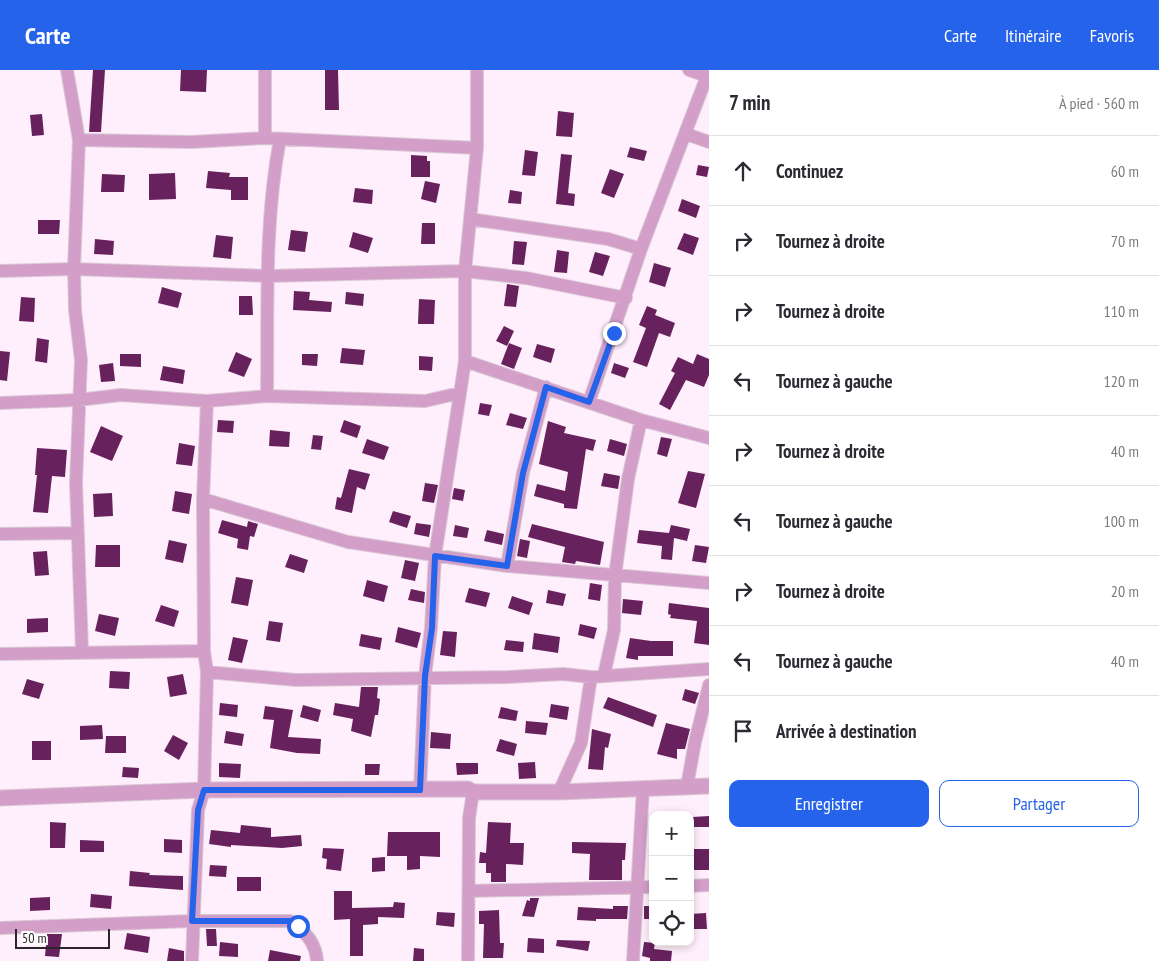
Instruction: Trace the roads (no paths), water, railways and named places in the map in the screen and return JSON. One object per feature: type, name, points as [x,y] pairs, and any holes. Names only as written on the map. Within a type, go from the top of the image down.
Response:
[{"type":"street","points":[[67,70],[79,140],[74,269],[75,310],[81,360],[78,400],[78,533],[82,651]]},
{"type":"street","points":[[265,70],[265,138]]},
{"type":"street","points":[[420,790],[425,676],[432,628],[435,556],[465,361],[465,271],[476,148],[477,70]]},
{"type":"street","points":[[589,402],[626,298],[640,249],[708,76],[689,70]]},
{"type":"street","points":[[686,134],[709,142]]},
{"type":"street","points":[[79,140],[191,142],[265,138],[476,148]]},
{"type":"street","points":[[268,396],[268,276],[273,176],[280,139]]},
{"type":"street","points":[[470,219],[608,239],[640,249]]},
{"type":"street","points":[[0,271],[74,269],[268,276],[465,271],[526,278],[626,298]]},
{"type":"street","points":[[465,361],[641,420],[708,434]]},
{"type":"street","points":[[507,566],[523,473],[546,387]]},
{"type":"street","points":[[0,403],[78,400],[121,395],[207,401],[268,396],[425,402],[460,393]]},
{"type":"street","points":[[192,961],[192,921],[198,810],[204,790],[207,672],[204,651],[203,499],[207,401]]},
{"type":"street","points":[[559,792],[581,742],[597,676],[614,630],[615,576],[628,478],[641,420]]},
{"type":"street","points":[[203,499],[348,542],[507,566],[709,583]]},
{"type":"street","points":[[0,534],[78,533]]},
{"type":"street","points":[[0,654],[82,651],[204,651]]},
{"type":"street","points":[[207,672],[296,680],[425,676],[508,677],[563,674],[597,676],[709,669]]},
{"type":"street","points":[[687,786],[695,742],[709,685]]},
{"type":"street","points":[[0,798],[204,790],[468,789],[473,792],[559,792],[709,786]]},
{"type":"street","points":[[633,961],[643,788]]},
{"type":"street","points":[[468,961],[469,818],[473,792]]},
{"type":"street","points":[[694,886],[709,885]]},
{"type":"street","points":[[469,891],[649,887]]},
{"type":"street","points":[[0,928],[192,921],[290,921],[298,926],[311,940],[317,953],[317,961]]}]
